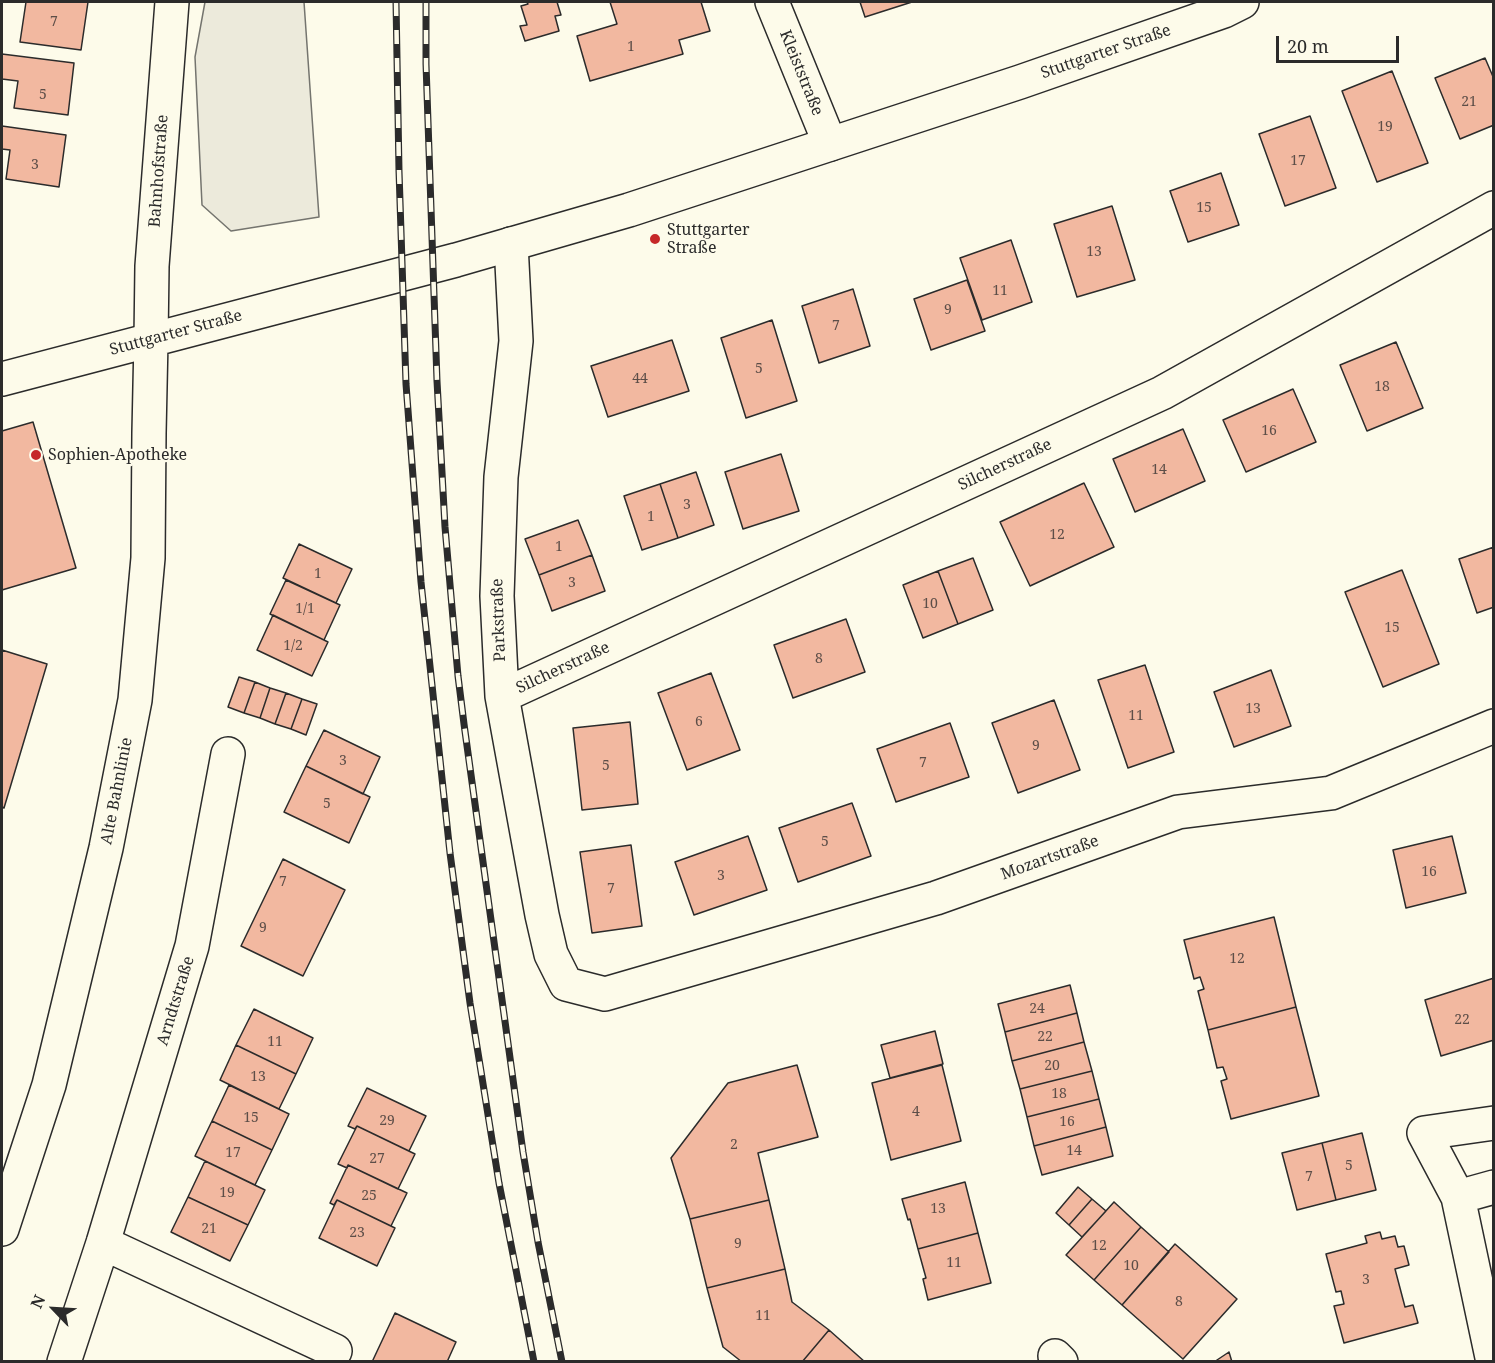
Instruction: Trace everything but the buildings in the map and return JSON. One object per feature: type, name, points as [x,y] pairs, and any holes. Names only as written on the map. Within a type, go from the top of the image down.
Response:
[{"type":"street","name":"Bahnhofstraße","points":[[151,340],[152,266],[172,2]]},
{"type":"street","name":"Kleiststraße","points":[[772,2],[830,144]]},
{"type":"street","name":"Stuttgarter Straße","points":[[2,379],[456,260],[629,210],[1020,82],[1224,11],[1242,2]]},
{"type":"street","name":"Silcherstraße","points":[[502,696],[1162,393],[1494,208]]},
{"type":"street","name":"Parkstraße","points":[[511,244],[516,340],[501,477],[497,596],[502,696],[534,875],[551,954],[566,984],[605,994]]},
{"type":"street","name":"Alte Bahnlinie","points":[[2,1229],[49,1085],[106,848],[135,700],[148,558],[151,340]]},
{"type":"street","name":"Mozartstraße","points":[[605,994],[936,898],[1178,812],[1331,793],[1494,726]]},
{"type":"street","name":"Arndtstraße","points":[[64,1362],[103,1243],[192,946],[228,754]]},
{"type":"street","points":[[1493,1362],[1458,1197],[1424,1133],[1494,1123]]},
{"type":"street","points":[[1458,1197],[1494,1187]]},
{"type":"street","points":[[103,1243],[336,1351]]},
{"type":"shaded area","points":[[205,2],[304,2],[319,217],[231,231],[202,205],[195,57]]},
{"type":"railway","points":[[396,2],[406,384],[421,582],[450,853],[470,1003],[499,1183],[534,1362]]},
{"type":"railway","points":[[426,2],[437,381],[445,527],[458,676],[523,1152],[562,1362]]},
{"type":"place","name":"Stuttgarter Straße","points":[[655,239]]},
{"type":"place","name":"Sophien-Apotheke","points":[[36,455]]}]
